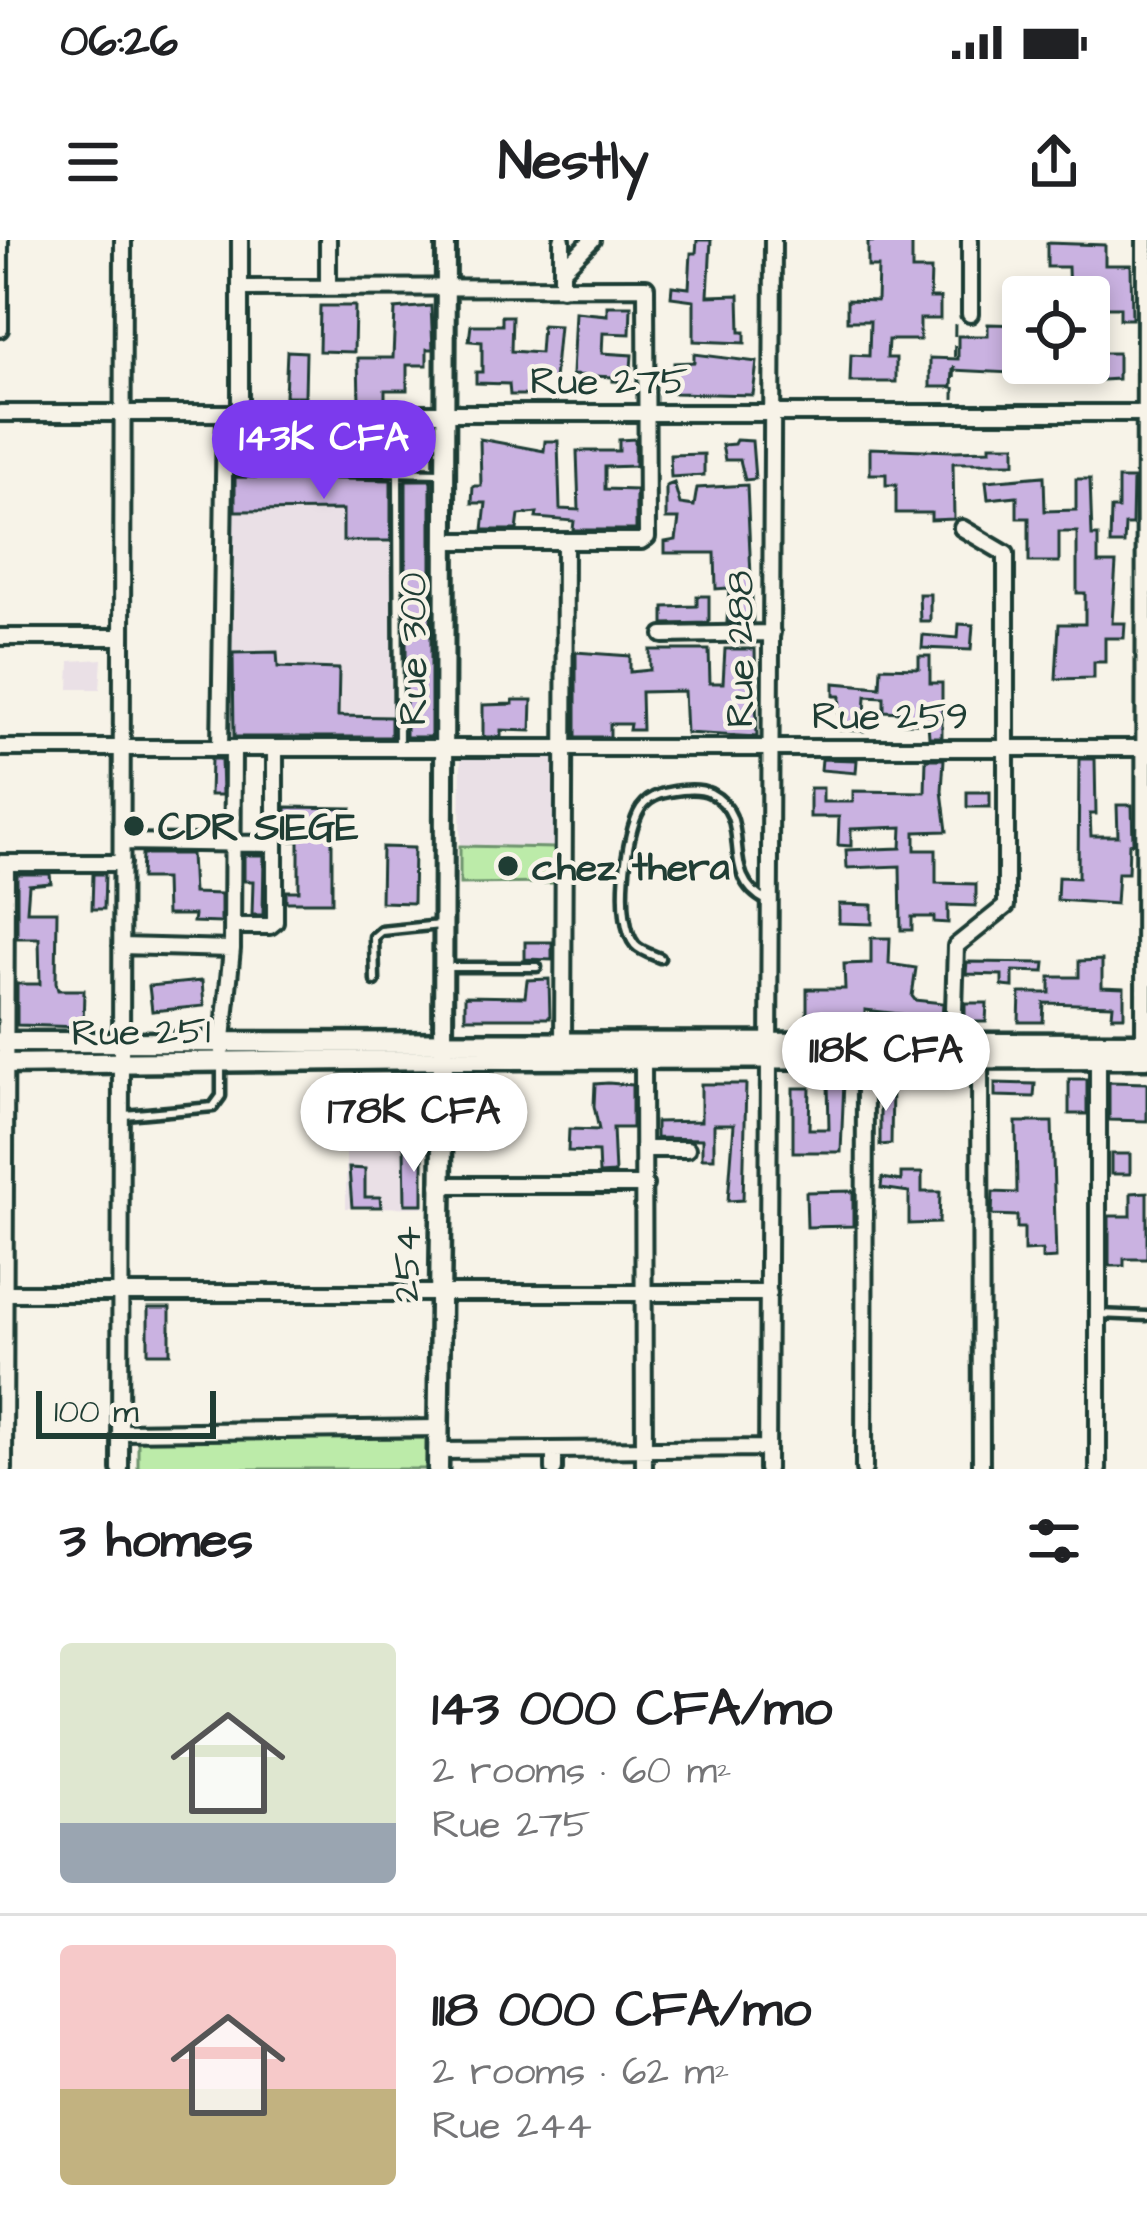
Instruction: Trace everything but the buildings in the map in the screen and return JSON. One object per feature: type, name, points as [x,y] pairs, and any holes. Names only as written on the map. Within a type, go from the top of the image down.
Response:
[{"type":"main road","name":"Rue 251","points":[[2,1042],[120,1052],[770,1050],[952,1042],[1146,1048]]},
{"type":"main road","name":"Rue 251","points":[[770,1050],[865,1058],[1098,1060],[1146,1048]]},
{"type":"main road","name":"254","points":[[438,1460],[443,1051]]},
{"type":"main road","name":"Rue 251","points":[[1,1064],[120,1052]]},
{"type":"street","points":[[0,240],[0,329]]},
{"type":"street","points":[[120,1469],[123,240]]},
{"type":"street","points":[[222,1052],[232,949],[233,843],[227,748],[224,469],[232,413],[240,240]]},
{"type":"street","points":[[328,240],[328,288]]},
{"type":"street","name":"Rue 300","points":[[443,1051],[446,240]]},
{"type":"street","points":[[562,240],[562,288]]},
{"type":"street","points":[[562,270],[592,240]]},
{"type":"street","name":"Rue 288","points":[[766,1469],[772,240]]},
{"type":"street","points":[[970,240],[970,314]]},
{"type":"street","points":[[1145,240],[1146,1048]]},
{"type":"street","points":[[240,288],[646,287],[649,413],[648,534],[644,540],[446,541]]},
{"type":"street","name":"Rue 275","points":[[0,413],[1146,413]]},
{"type":"street","points":[[952,1042],[956,946],[1006,907],[1006,554],[962,528]]},
{"type":"street","points":[[563,1052],[565,541]]},
{"type":"street","points":[[663,635],[772,633]]},
{"type":"street","points":[[0,637],[122,637]]},
{"type":"street","name":"Rue 259","points":[[0,748],[1144,748]]},
{"type":"street","points":[[232,926],[275,922],[274,748]]},
{"type":"street","points":[[122,842],[272,844]]},
{"type":"street","points":[[4,1469],[3,863],[122,863]]},
{"type":"street","points":[[122,946],[232,949]]},
{"type":"street","points":[[643,1050],[644,1469]]},
{"type":"street","points":[[864,1469],[865,1058]]},
{"type":"street","points":[[980,1059],[981,1469]]},
{"type":"street","points":[[1098,1060],[1098,1469]]},
{"type":"street","points":[[644,1149],[687,1149]]},
{"type":"street","points":[[439,1185],[645,1185]]},
{"type":"street","points":[[2,1293],[769,1293]]},
{"type":"street","points":[[120,1432],[438,1428]]},
{"type":"street","points":[[438,1460],[554,1451],[766,1448]]},
{"type":"street","points":[[554,1451],[554,1469]]},
{"type":"lane","points":[[224,469],[446,472]]},
{"type":"lane","points":[[398,473],[399,748]]},
{"type":"lane","points":[[659,958],[635,946],[624,921],[627,851],[641,808],[659,792],[693,789],[712,794],[731,816],[739,842],[739,871],[747,891],[770,903]]},
{"type":"lane","points":[[375,981],[374,937],[381,931],[444,924]]},
{"type":"lane","points":[[443,967],[537,967]]},
{"type":"lane","points":[[121,1116],[213,1107],[221,1096],[222,1052]]},
{"type":"lane","points":[[1098,1314],[1147,1316]]},
{"type":"path","points":[[954,413],[955,319],[970,314]]},
{"type":"shaded area","points":[[233,471],[447,471],[441,745],[230,738]]},
{"type":"shaded area","points":[[102,659],[100,689],[69,689],[70,661]]},
{"type":"shaded area","points":[[461,756],[559,756],[558,847],[460,846]]},
{"type":"shaded area","points":[[424,1139],[424,1207],[346,1208],[346,1140]]},
{"type":"green space","name":"chez thera","points":[[460,846],[555,848],[555,883],[460,884]]},
{"type":"green space","points":[[426,1438],[426,1469],[138,1469],[138,1439]]},
{"type":"place","name":"CDR SIEGE","points":[[134,826]]},
{"type":"place","name":"chez thera","points":[[508,866]]}]
